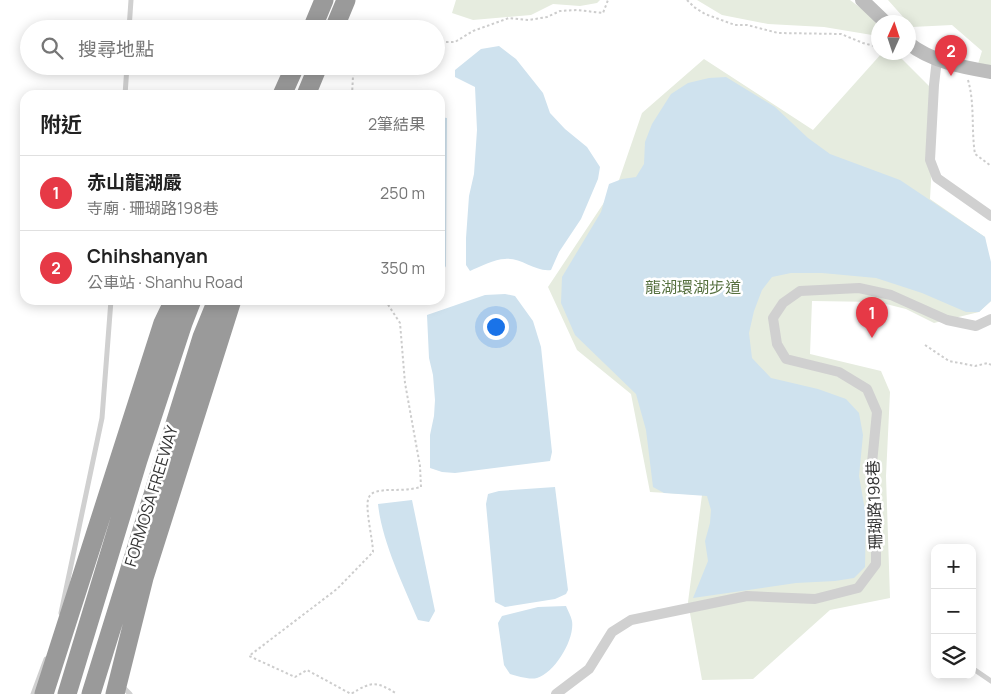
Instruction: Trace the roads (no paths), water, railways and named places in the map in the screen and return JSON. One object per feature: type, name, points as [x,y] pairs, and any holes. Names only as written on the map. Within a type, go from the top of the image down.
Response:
[{"type":"highway","points":[[316,20],[324,0]]},
{"type":"highway","points":[[338,20],[346,0]]},
{"type":"highway","points":[[308,90],[314,75]]},
{"type":"highway","points":[[280,90],[289,80]]},
{"type":"highway","points":[[44,694],[163,323],[172,305]]},
{"type":"highway","name":"FORMOSA FREEWAY","points":[[67,694],[138,460],[190,305]]},
{"type":"highway","name":"FORMOSA FREEWAY","points":[[91,694],[202,337],[215,305]]},
{"type":"highway","points":[[115,694],[144,578],[230,305]]},
{"type":"street","points":[[862,0],[878,15]]},
{"type":"street","points":[[916,49],[937,59],[964,68],[991,72]]},
{"type":"street","points":[[937,59],[930,160],[937,178],[991,216]]},
{"type":"street","name":"珊瑚路198巷","points":[[556,694],[589,669],[612,632],[631,620],[746,596],[815,599],[858,588],[876,564],[876,518],[871,473],[877,412],[867,389],[839,372],[786,359],[777,344],[773,318],[783,303],[800,291],[859,288],[891,295],[947,320],[976,326],[991,319]]},
{"type":"lane","points":[[130,20],[131,0]]},
{"type":"lane","points":[[125,90],[126,75]]},
{"type":"lane","points":[[71,637],[58,624],[102,418],[110,305]]},
{"type":"lane","points":[[78,643],[84,649]]},
{"type":"lane","points":[[33,694],[49,650]]},
{"type":"lane","points":[[98,662],[104,668]]},
{"type":"lane","points":[[976,670],[991,682]]},
{"type":"lane","points":[[111,675],[130,694]]},
{"type":"water","points":[[499,46],[516,59],[543,93],[550,113],[565,129],[587,147],[600,167],[598,179],[581,219],[559,252],[551,270],[539,269],[511,259],[497,260],[470,271],[466,265],[469,196],[474,174],[477,130],[475,87],[455,77],[455,70],[481,49]]},
{"type":"water","name":"龍湖環湖步道","points":[[726,77],[775,107],[808,138],[830,154],[900,180],[985,237],[991,262],[991,301],[979,312],[966,312],[922,293],[876,278],[822,273],[791,273],[772,277],[762,290],[754,311],[749,333],[752,358],[771,378],[818,389],[846,399],[859,413],[863,435],[859,476],[866,516],[865,567],[854,578],[796,583],[693,598],[708,561],[705,541],[711,510],[707,496],[664,493],[653,487],[646,430],[636,394],[575,335],[561,303],[562,277],[601,212],[609,184],[622,179],[636,177],[644,164],[645,142],[652,124],[671,94],[688,83],[709,78]]},
{"type":"water","points":[[445,118],[447,118],[445,268]]},
{"type":"water","points":[[505,294],[515,296],[533,321],[541,347],[552,452],[550,461],[455,473],[442,472],[430,468],[430,435],[435,400],[433,375],[429,358],[427,315],[485,295]]},
{"type":"water","points":[[555,487],[568,590],[566,594],[555,599],[505,607],[495,602],[486,504],[488,494],[499,491]]},
{"type":"water","points":[[412,500],[435,611],[429,622],[418,620],[388,548],[378,504]]},
{"type":"water","points":[[566,606],[572,619],[572,628],[567,646],[557,663],[544,675],[537,678],[510,674],[504,665],[498,623],[502,616],[538,607]]},
{"type":"place","name":"Chihshanyan","points":[[951,76]]},
{"type":"place","name":"赤山龍湖嚴","points":[[872,338]]}]
